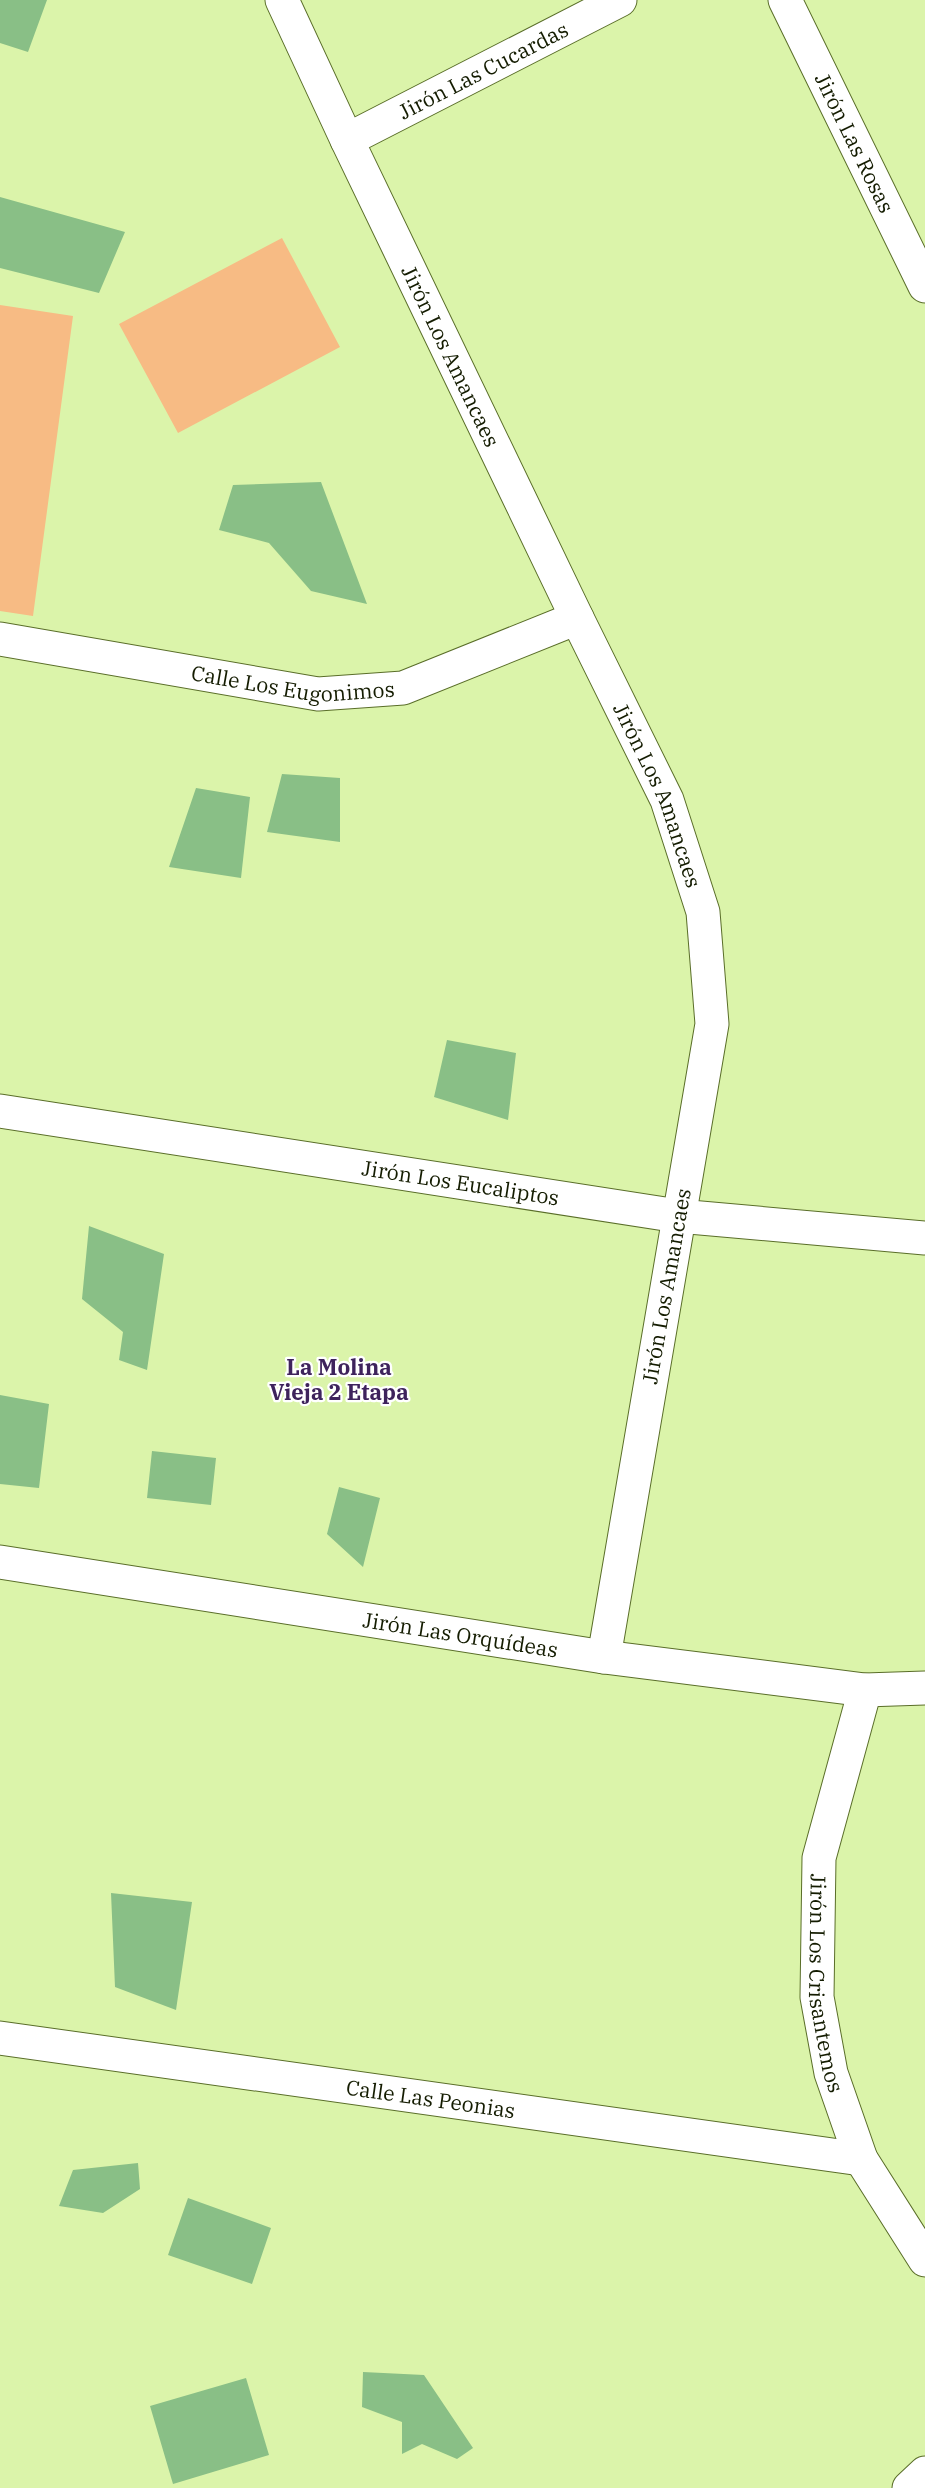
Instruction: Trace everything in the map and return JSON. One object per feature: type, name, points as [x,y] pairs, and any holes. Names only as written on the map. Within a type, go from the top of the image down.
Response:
[{"type":"street","name":"Jirón Los Amancaes","points":[[282,0],[577,618],[667,800],[702,912],[712,1024],[604,1657]]},
{"type":"street","name":"Jirón Las Cucardas","points":[[347,140],[620,0]]},
{"type":"street","name":"Jirón Las Rosas","points":[[785,0],[925,285]]},
{"type":"street","name":"Calle Los Eugonimos","points":[[0,639],[318,694],[403,688],[577,618]]},
{"type":"street","name":"Jirón Los Eucaliptos","points":[[0,1111],[678,1216],[925,1238]]},
{"type":"street","name":"Jirón Las Orquídeas","points":[[0,1562],[604,1657],[865,1690],[925,1688]]},
{"type":"street","name":"Jirón Los Crisantemos","points":[[865,1690],[819,1858],[817,1997],[831,2073],[861,2159],[925,2260]]},
{"type":"street","name":"Calle Las Peonias","points":[[0,2038],[861,2159]]},
{"type":"street","points":[[909,2488],[925,2473]]},
{"type":"shaded area","points":[[282,238],[340,347],[178,433],[119,324]]},
{"type":"shaded area","points":[[0,305],[73,316],[33,616],[0,611]]},
{"type":"building","points":[[0,0],[47,0],[28,52],[0,43]]},
{"type":"building","points":[[0,197],[125,232],[99,293],[0,268]]},
{"type":"building","points":[[321,482],[367,604],[311,591],[269,543],[219,530],[233,485]]},
{"type":"building","points":[[282,774],[340,778],[340,842],[267,832]]},
{"type":"building","points":[[196,788],[250,797],[241,878],[169,867]]},
{"type":"building","points":[[447,1040],[516,1053],[508,1120],[434,1097]]},
{"type":"building","points":[[89,1226],[164,1254],[147,1370],[119,1360],[123,1332],[82,1299]]},
{"type":"building","points":[[0,1395],[49,1404],[39,1488],[0,1484]]},
{"type":"building","points":[[152,1451],[216,1458],[211,1505],[147,1498]]},
{"type":"building","points":[[339,1487],[380,1498],[363,1567],[327,1534]]},
{"type":"building","points":[[111,1893],[192,1902],[176,2010],[115,1987]]},
{"type":"building","points":[[138,2163],[140,2189],[103,2213],[59,2206],[73,2170]]},
{"type":"building","points":[[188,2198],[271,2228],[252,2284],[168,2255]]},
{"type":"building","points":[[363,2372],[424,2375],[473,2448],[457,2459],[422,2444],[402,2454],[402,2422],[362,2407]]},
{"type":"building","points":[[246,2378],[269,2455],[173,2484],[150,2406]]},
{"type":"district","name":"La Molina Vieja 2 Etapa","points":[[339,1378]]}]
